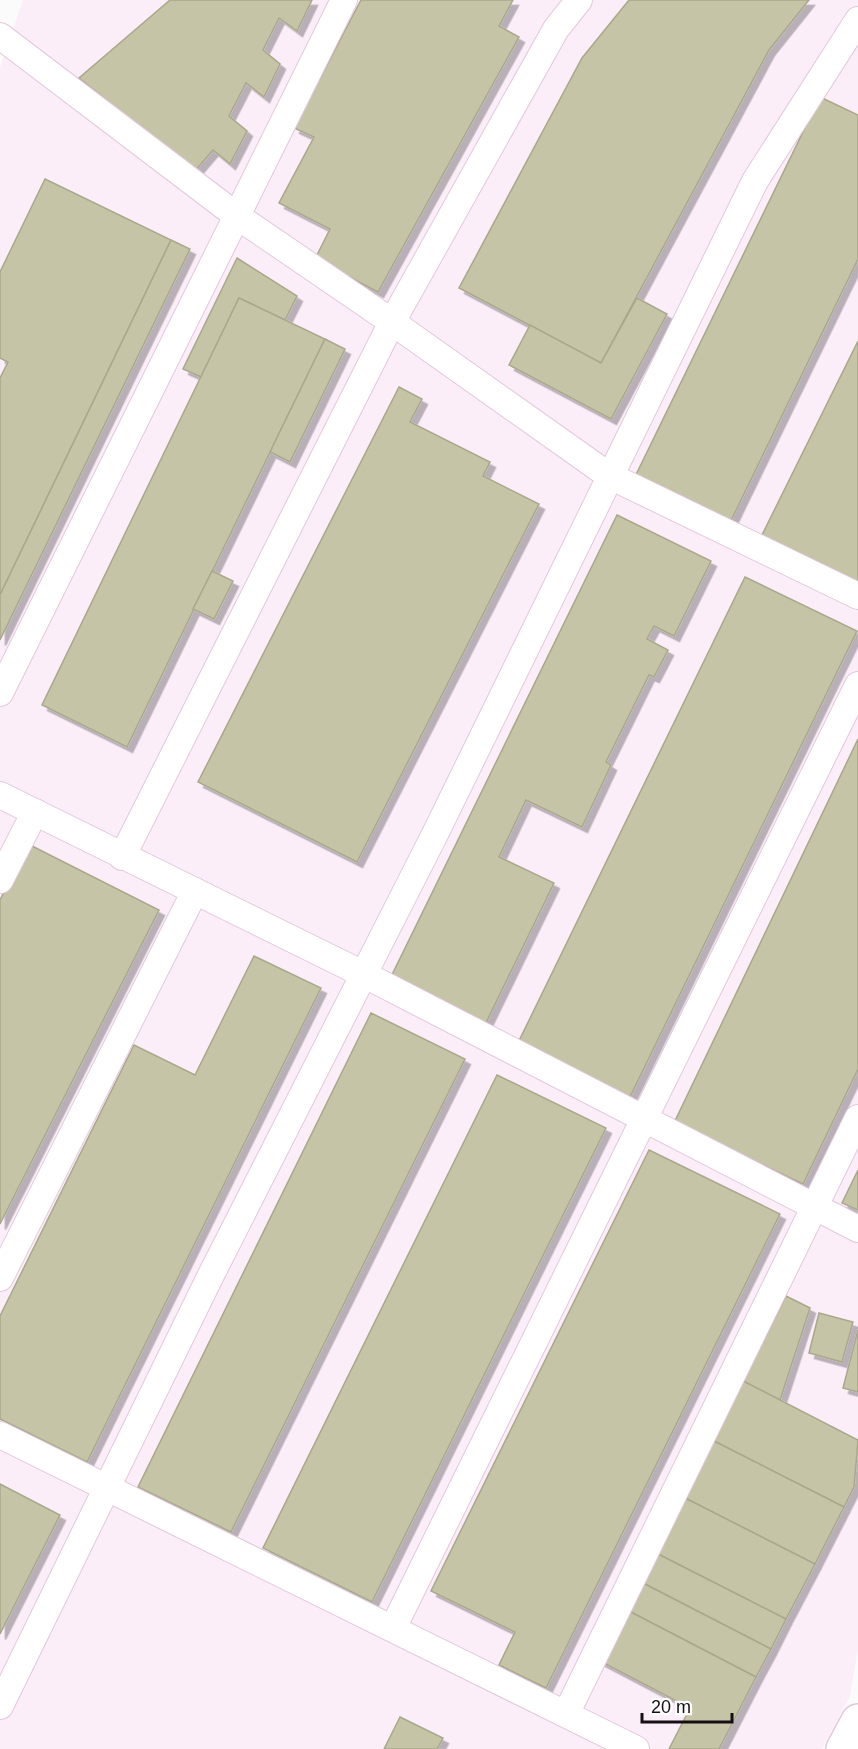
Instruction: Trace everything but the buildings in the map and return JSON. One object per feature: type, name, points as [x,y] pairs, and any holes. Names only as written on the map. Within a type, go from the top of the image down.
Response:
[{"type":"street","points":[[0,693],[344,0]]},
{"type":"street","points":[[122,857],[393,322],[556,29],[579,0]]},
{"type":"street","points":[[0,1706],[210,1277],[435,834],[608,475],[755,181],[858,20]]},
{"type":"street","points":[[0,36],[237,216],[393,322],[608,475],[858,596]]},
{"type":"street","points":[[393,1628],[858,685]]},
{"type":"street","points":[[0,795],[363,974],[858,1229]]},
{"type":"street","points":[[0,880],[35,812]]},
{"type":"street","points":[[0,1278],[195,891]]},
{"type":"street","points":[[566,1714],[858,1118]]},
{"type":"street","points":[[0,1435],[636,1749]]},
{"type":"street","points":[[843,1749],[858,1721]]},
{"type":"shaded area","points":[[23,0],[858,0],[858,1649],[850,1696],[822,1749],[0,1749],[0,67]]}]
